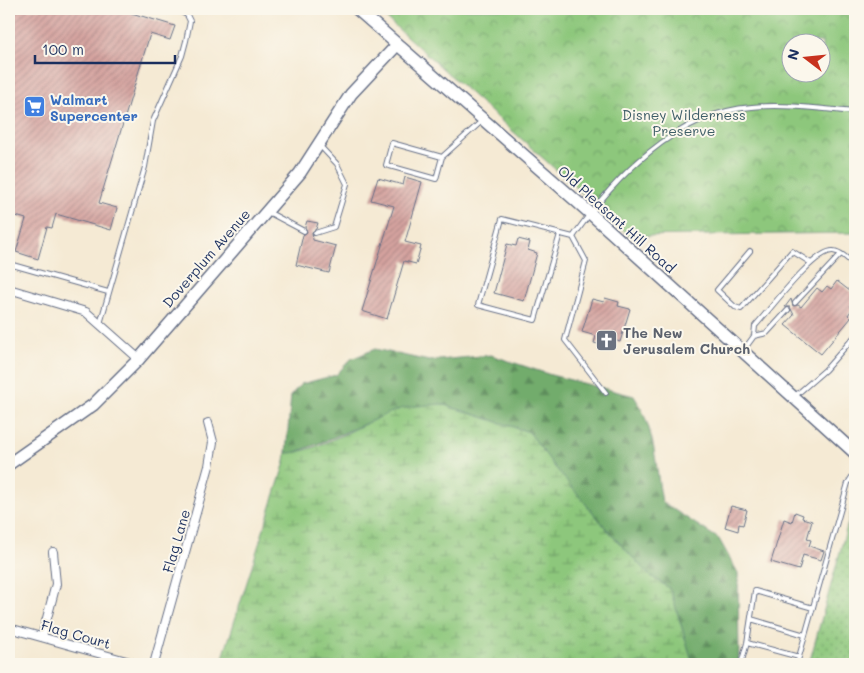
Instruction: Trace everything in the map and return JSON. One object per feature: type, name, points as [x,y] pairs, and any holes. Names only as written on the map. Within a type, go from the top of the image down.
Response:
[{"type":"street","name":"Old Pleasant Hill Road","points":[[357,9],[590,213],[855,453]]},
{"type":"street","name":"Doverplum Avenue","points":[[9,464],[93,405],[138,358],[300,173],[351,94],[397,45]]},
{"type":"street","points":[[9,289],[86,312],[138,358]]},
{"type":"street","name":"Flag Lane","points":[[154,664],[209,466],[213,442],[208,423]]},
{"type":"street","points":[[42,637],[56,584],[53,552]]},
{"type":"street","name":"Flag Court","points":[[9,628],[137,664]]},
{"type":"lane","points":[[100,324],[146,167],[153,121],[176,70],[186,41],[190,21],[187,15],[176,9]]},
{"type":"lane","points":[[573,237],[590,213],[647,153],[672,134],[706,118],[750,107],[788,106],[855,112]]},
{"type":"lane","points":[[442,157],[392,143],[386,165],[436,179],[442,157],[482,120]]},
{"type":"lane","points":[[315,234],[334,227],[347,184],[337,164],[318,144]]},
{"type":"lane","points":[[266,211],[304,231]]},
{"type":"lane","points":[[560,234],[535,320],[478,304],[502,219],[573,237],[586,260],[565,340],[606,393]]},
{"type":"lane","points":[[750,251],[717,290],[735,307],[740,309],[792,250],[811,263]]},
{"type":"lane","points":[[742,352],[754,336],[755,326],[811,263],[826,252],[842,254],[855,266]]},
{"type":"lane","points":[[795,303],[842,254]]},
{"type":"lane","points":[[9,264],[108,292]]},
{"type":"lane","points":[[754,336],[767,333],[788,310]]},
{"type":"lane","points":[[794,398],[825,370],[855,336]]},
{"type":"lane","points":[[797,664],[848,483],[855,472]]},
{"type":"lane","points":[[741,664],[747,643],[755,591],[813,608]]},
{"type":"lane","points":[[751,620],[805,635]]},
{"type":"lane","points":[[747,643],[799,657]]},
{"type":"green space","name":"Disney Wilderness Preserve","points":[[376,9],[855,9],[855,233],[630,236]]},
{"type":"green space","points":[[375,349],[429,361],[491,355],[551,375],[634,396],[651,434],[662,502],[719,539],[738,573],[739,664],[693,664],[670,589],[648,574],[610,533],[554,466],[529,432],[441,404],[397,410],[325,441],[294,453],[286,453],[291,395],[301,384],[336,375],[351,359]]},
{"type":"green space","points":[[441,404],[529,432],[554,466],[610,533],[648,574],[670,589],[693,664],[221,664],[285,462],[286,453],[298,452],[325,443],[400,409]]},
{"type":"green space","points":[[855,498],[855,664],[809,664],[849,519]]},
{"type":"building","points":[[9,9],[118,9],[175,26],[170,40],[150,34],[99,203],[117,208],[111,230],[56,214],[52,228],[47,227],[38,259],[16,252],[26,219],[9,214]]},
{"type":"building","points":[[405,177],[422,182],[405,242],[421,246],[416,264],[404,261],[387,319],[362,311],[394,206],[371,200],[378,178],[403,185]]},
{"type":"building","points":[[307,221],[318,223],[316,229],[312,232],[313,240],[336,246],[329,273],[296,265],[303,235],[307,232],[305,227]]},
{"type":"building","points":[[518,239],[530,242],[528,250],[537,253],[524,301],[494,293],[507,244],[516,246]]},
{"type":"building","points":[[837,281],[855,295],[855,300],[850,306],[853,308],[848,315],[851,318],[821,354],[785,325],[794,315],[790,307],[785,307],[791,299],[793,306],[798,305],[801,307],[817,288],[822,292],[827,286],[831,289]]},
{"type":"building","points":[[605,298],[619,302],[618,306],[630,309],[620,342],[608,338],[606,346],[594,343],[596,336],[582,332],[592,299],[604,302]]},
{"type":"building","points":[[731,506],[747,510],[743,525],[739,524],[738,531],[725,527]]},
{"type":"building","points":[[795,512],[803,515],[802,518],[812,521],[807,539],[811,540],[809,546],[824,551],[821,560],[803,555],[799,570],[771,562],[784,519],[792,522]]},
{"type":"place","name":"Walmart Supercenter","points":[[34,107]]},
{"type":"place","name":"The New Jerusalem Church","points":[[607,340]]}]
